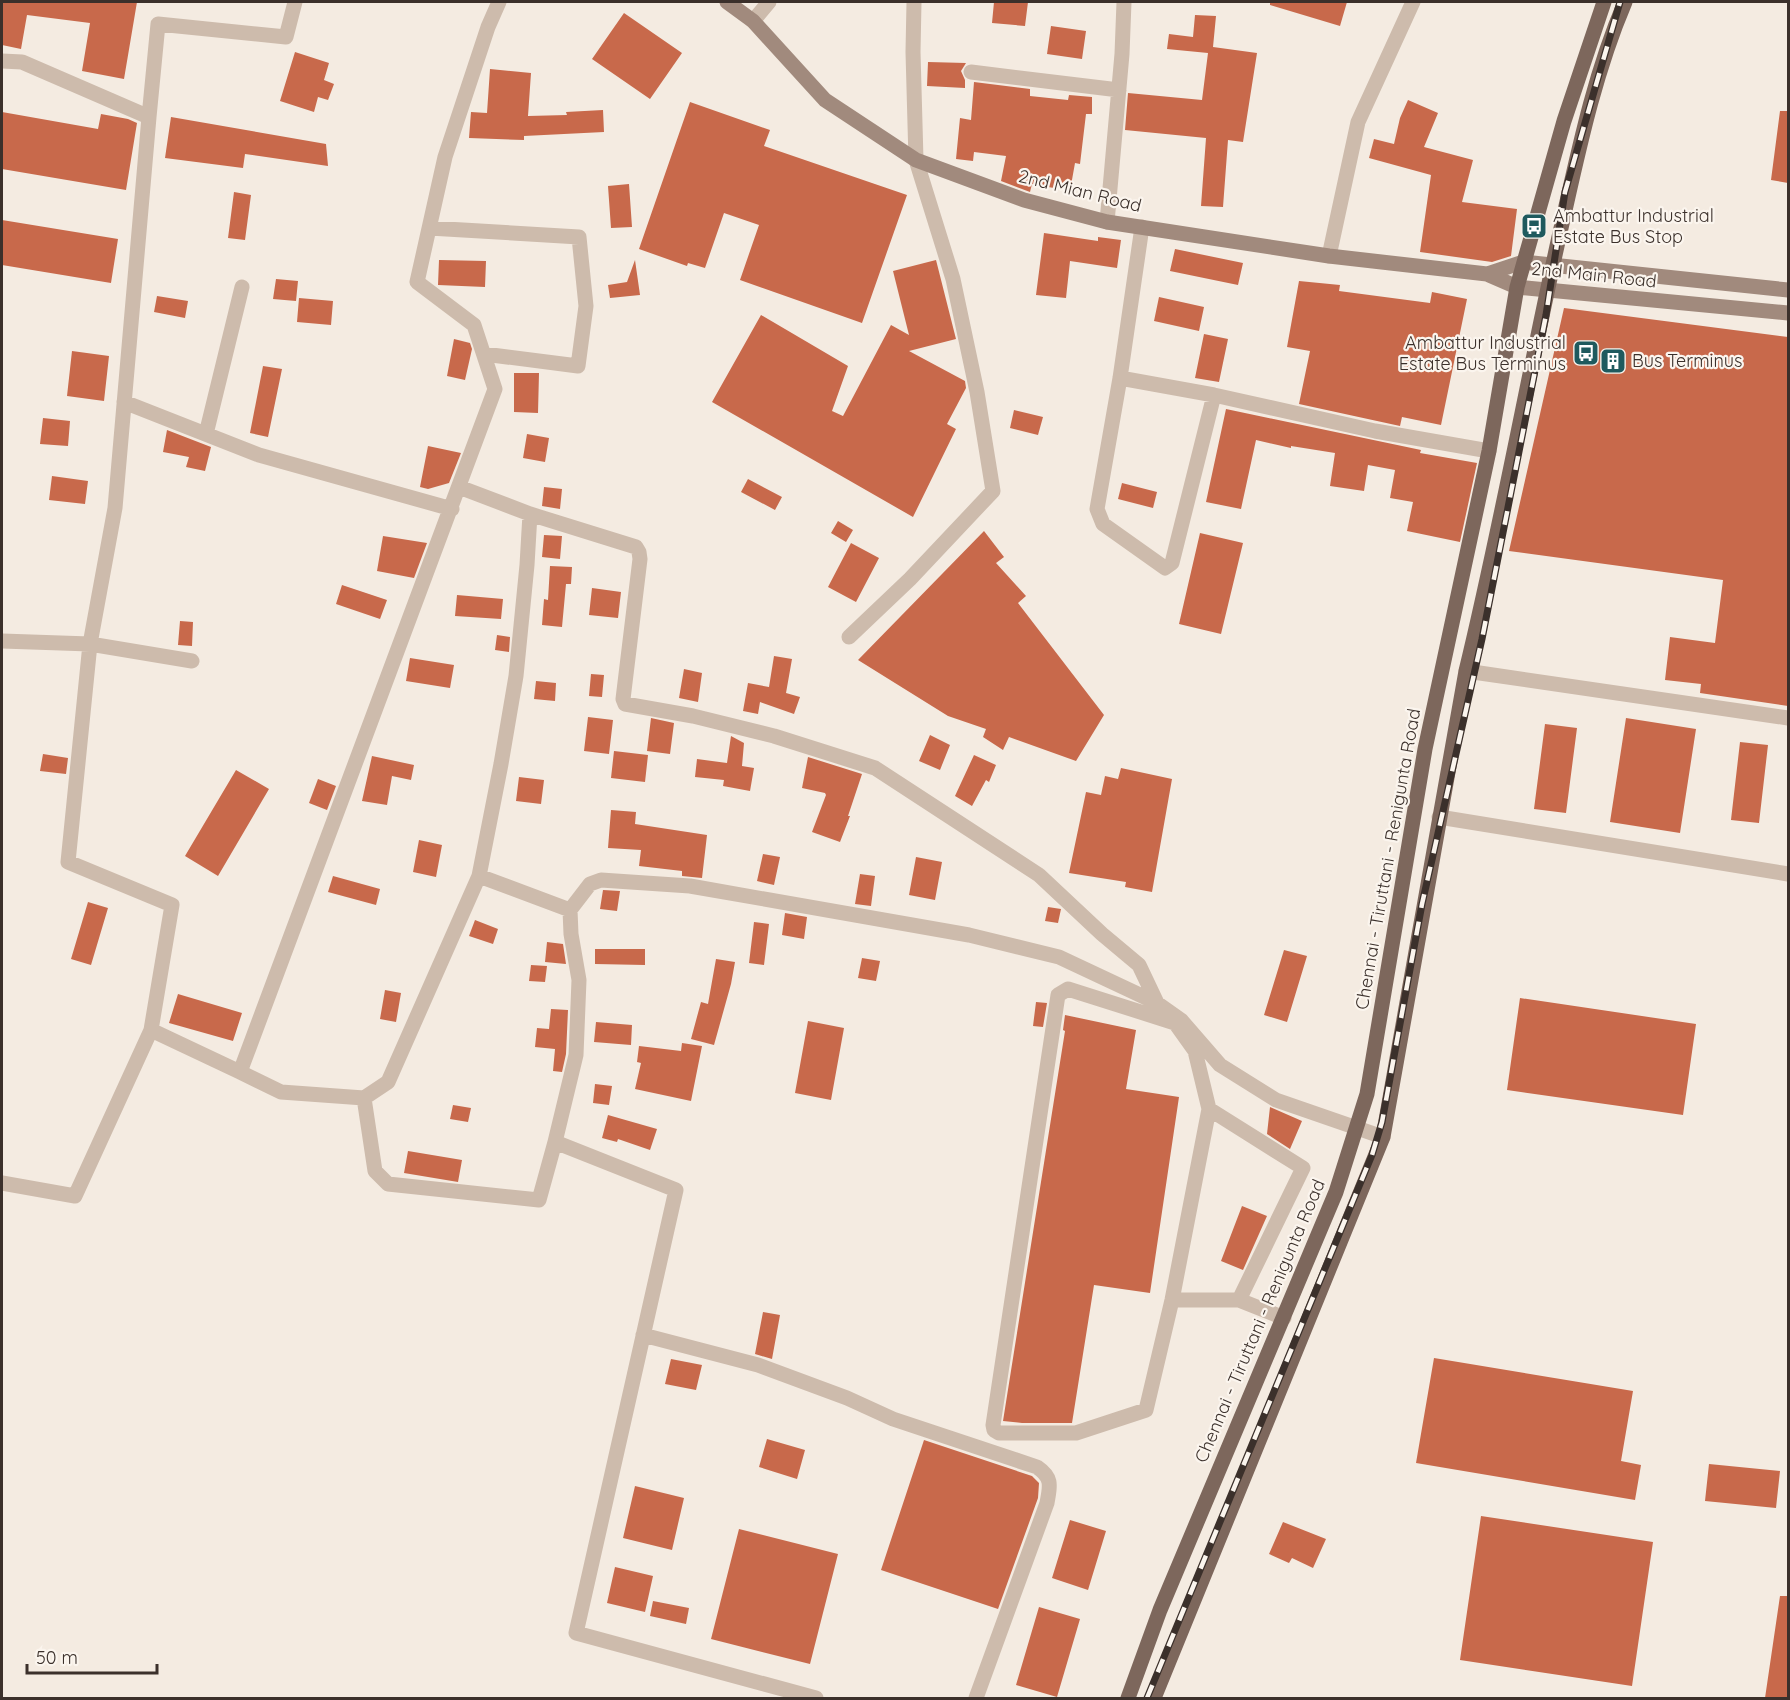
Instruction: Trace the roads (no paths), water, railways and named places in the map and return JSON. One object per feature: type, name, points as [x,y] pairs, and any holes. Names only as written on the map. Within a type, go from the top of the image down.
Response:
[{"type":"main road","name":"2nd Mian Road","points":[[727,2],[753,21],[825,100],[916,160],[1024,200],[1107,222],[1329,256],[1487,273]]},
{"type":"main road","name":"Chennai - Tiruttani - Renigunta Road","points":[[1128,1698],[1160,1610],[1336,1192],[1358,1129],[1367,1094],[1425,749],[1489,451],[1522,262],[1602,2]]},
{"type":"main road","points":[[1154,1698],[1383,1137],[1466,671],[1483,602],[1546,291],[1586,120],[1615,26],[1625,2]]},
{"type":"main road","name":"2nd Main Road","points":[[1487,273],[1522,262],[1788,290]]},
{"type":"main road","name":"2nd Main Road","points":[[1487,273],[1517,287],[1546,291],[1788,313]]},
{"type":"main road","points":[[1732,308],[1733,285]]},
{"type":"main road","points":[[1393,935],[1419,938]]},
{"type":"street","points":[[2,1183],[75,1196],[151,1030],[172,904],[68,862],[90,644],[115,508],[158,24],[286,37],[295,2]]},
{"type":"street","points":[[240,1072],[495,389],[474,325],[417,282],[445,157],[488,27],[499,2]]},
{"type":"street","points":[[753,21],[769,2]]},
{"type":"street","points":[[849,637],[910,579],[993,490],[977,392],[953,279],[916,160],[914,2]]},
{"type":"street","points":[[1107,222],[1124,2]]},
{"type":"street","points":[[1329,256],[1358,122],[1413,2]]},
{"type":"street","points":[[2,61],[22,62],[149,117]]},
{"type":"street","points":[[971,72],[1119,90]]},
{"type":"street","points":[[1142,227],[1120,378],[1097,509],[1103,525],[1165,568],[1172,563],[1214,395]]},
{"type":"street","points":[[429,228],[579,237],[586,306],[578,366],[484,354]]},
{"type":"street","points":[[206,434],[242,287]]},
{"type":"street","points":[[1120,378],[1214,395],[1375,431],[1489,451]]},
{"type":"street","points":[[124,402],[259,455],[452,509]]},
{"type":"street","points":[[459,487],[530,514],[636,547],[640,559],[623,699],[625,704],[693,716],[774,736],[875,768],[1039,875],[1139,965],[1157,1003]]},
{"type":"street","points":[[151,1030],[281,1092],[364,1098],[388,1082],[479,876],[516,676],[530,514]]},
{"type":"street","points":[[2,641],[90,644],[192,661]]},
{"type":"street","points":[[1466,671],[1788,718]]},
{"type":"street","points":[[1439,817],[1788,874]]},
{"type":"street","points":[[479,876],[570,910]]},
{"type":"street","points":[[364,1098],[375,1172],[388,1184],[539,1200],[576,1055],[579,980],[571,934],[570,910],[590,884],[601,880],[690,886],[969,935],[1059,957],[1157,1003],[1181,1020],[1220,1065],[1276,1100],[1383,1137]]},
{"type":"street","points":[[1068,989],[1175,1023],[1195,1051],[1209,1109],[1172,1300],[1146,1410],[1077,1433],[999,1433],[994,1430],[1058,995],[1068,989]]},
{"type":"street","points":[[1209,1109],[1304,1168],[1239,1300]]},
{"type":"street","points":[[555,1142],[676,1190],[576,1633],[816,1698]]},
{"type":"street","points":[[1172,1300],[1239,1300],[1284,1318]]},
{"type":"street","points":[[643,1335],[758,1365],[847,1398],[893,1419],[1037,1467],[1047,1474],[1050,1485],[1047,1503],[976,1698]]},
{"type":"railway","points":[[1147,1698],[1372,1155],[1382,1122],[1422,904],[1482,639],[1546,315],[1565,192],[1620,2]]},
{"type":"place","name":"Ambattur Industrial Estate Bus Stop","points":[[1534,226]]},
{"type":"place","name":"Ambattur Industrial Estate Bus Terminus","points":[[1586,353]]},
{"type":"place","name":"Bus Terminus","points":[[1613,361]]}]
